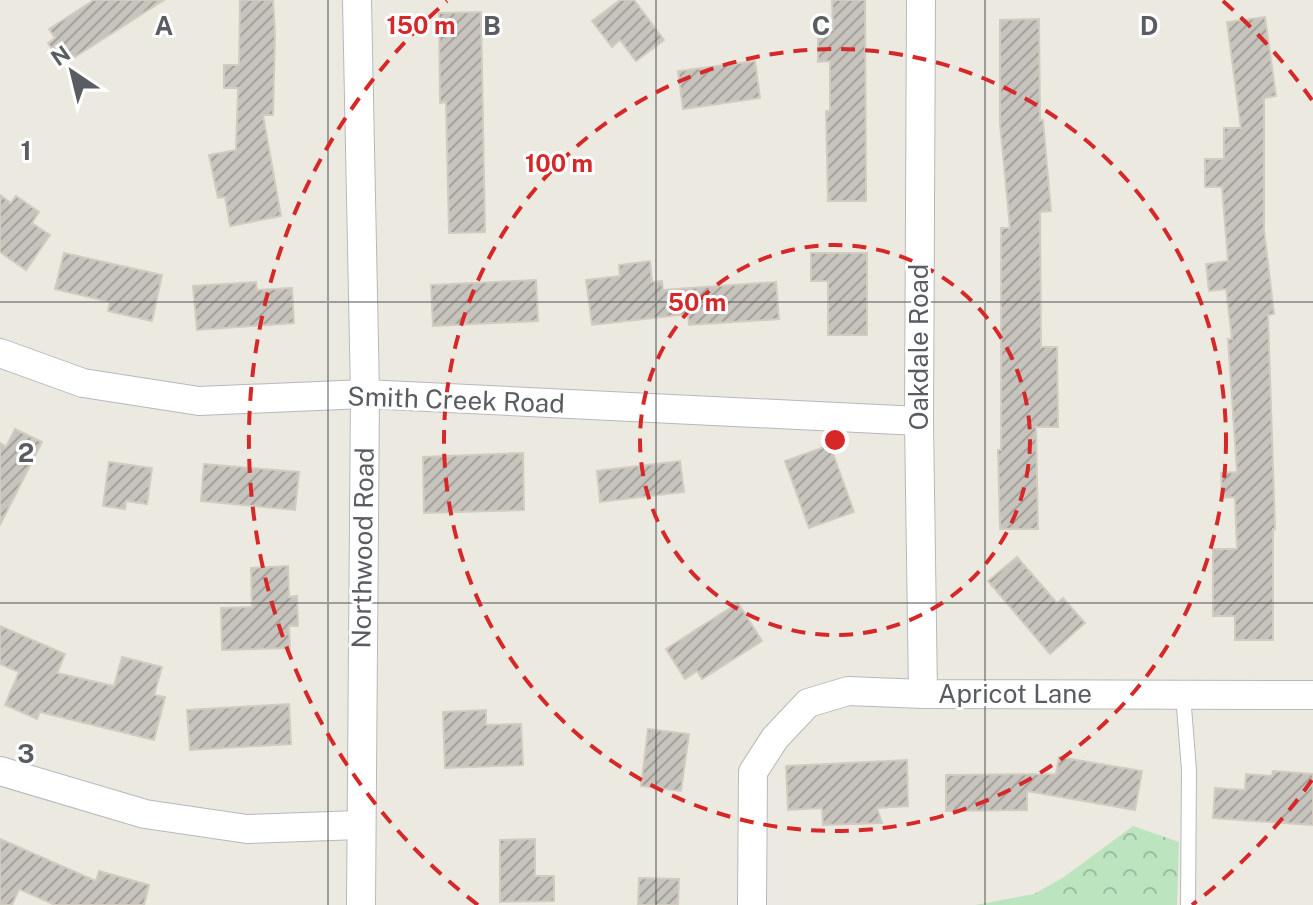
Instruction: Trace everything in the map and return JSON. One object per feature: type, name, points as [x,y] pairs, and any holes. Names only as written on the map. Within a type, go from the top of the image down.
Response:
[{"type":"street","name":"Northwood Road","points":[[357,0],[365,394],[361,905]]},
{"type":"street","name":"Oakdale Road","points":[[921,0],[919,421],[923,694]]},
{"type":"street","name":"Smith Creek Road","points":[[0,353],[83,383],[199,401],[365,394],[919,421]]},
{"type":"street","name":"Apricot Lane","points":[[752,905],[753,772],[775,738],[808,703],[848,691],[1313,695]]},
{"type":"street","points":[[0,771],[145,814],[247,829],[360,825]]},
{"type":"lane","points":[[1183,695],[1189,770],[1188,905]]},
{"type":"green space","points":[[1133,826],[1179,842],[1177,905],[975,905],[1034,894],[1064,877]]},
{"type":"building","points":[[94,0],[164,0],[62,65],[48,43],[55,38],[49,29]]},
{"type":"building","points":[[240,0],[273,0],[273,115],[263,115],[281,216],[230,226],[225,197],[218,198],[209,155],[236,150],[238,88],[224,88],[224,65],[239,65]]},
{"type":"building","points":[[620,0],[634,0],[664,40],[636,61],[620,40],[612,47],[592,21]]},
{"type":"building","points":[[832,0],[865,0],[866,201],[828,201],[826,111],[830,111],[830,61],[818,62],[818,29],[833,30]]},
{"type":"building","points":[[481,12],[485,232],[449,233],[446,102],[440,103],[439,13]]},
{"type":"building","points":[[1265,17],[1276,96],[1264,98],[1264,230],[1274,314],[1268,315],[1275,529],[1273,640],[1235,640],[1235,616],[1213,616],[1213,549],[1237,549],[1235,497],[1222,498],[1221,473],[1237,472],[1228,339],[1232,339],[1226,289],[1209,291],[1206,264],[1228,261],[1222,187],[1205,187],[1205,159],[1224,159],[1224,128],[1241,128],[1227,22]]},
{"type":"building","points":[[1039,19],[1040,121],[1043,120],[1051,211],[1040,212],[1041,347],[1057,347],[1058,427],[1036,427],[1038,529],[1000,529],[1001,228],[1010,228],[1000,124],[1000,20]]},
{"type":"building","points":[[755,61],[760,98],[683,109],[678,71]]},
{"type":"building","points":[[0,195],[11,203],[16,196],[39,212],[32,223],[50,235],[26,270],[0,252]]},
{"type":"building","points":[[64,253],[162,275],[152,321],[108,311],[110,302],[55,289]]},
{"type":"building","points":[[811,253],[867,253],[867,335],[828,335],[828,281],[811,281]]},
{"type":"building","points":[[650,261],[652,282],[662,281],[663,290],[776,282],[779,319],[689,325],[688,314],[592,325],[586,280],[620,276],[619,265]]},
{"type":"building","points":[[536,280],[538,321],[433,326],[431,285]]},
{"type":"building","points":[[256,282],[257,290],[292,288],[294,323],[197,330],[193,286]]},
{"type":"building","points":[[15,429],[42,442],[0,525],[0,443],[6,447]]},
{"type":"building","points":[[830,445],[854,512],[809,528],[785,461]]},
{"type":"building","points":[[523,453],[524,510],[424,513],[423,457]]},
{"type":"building","points":[[680,461],[684,492],[600,502],[597,471]]},
{"type":"building","points":[[109,462],[152,468],[147,504],[126,501],[125,509],[103,506]]},
{"type":"building","points":[[204,464],[299,472],[295,510],[201,501]]},
{"type":"building","points":[[1017,557],[1057,603],[1063,598],[1085,623],[1050,654],[988,581]]},
{"type":"building","points":[[288,566],[289,597],[297,596],[298,626],[289,626],[290,648],[222,650],[221,608],[252,607],[251,568]]},
{"type":"building","points":[[738,603],[762,641],[702,679],[697,671],[685,679],[666,649]]},
{"type":"building","points":[[0,626],[65,654],[57,673],[114,686],[122,657],[162,667],[154,695],[165,697],[154,740],[40,712],[37,719],[5,705],[19,672],[0,664]]},
{"type":"building","points":[[289,704],[291,744],[190,750],[187,710]]},
{"type":"building","points":[[486,710],[486,725],[521,724],[523,765],[445,768],[443,712]]},
{"type":"building","points":[[648,729],[689,734],[681,791],[641,786]]},
{"type":"building","points":[[1059,757],[1142,771],[1135,810],[1027,791],[1027,810],[946,811],[946,775],[1056,774]]},
{"type":"building","points":[[907,760],[908,806],[877,808],[882,823],[823,825],[822,808],[788,810],[786,766]]},
{"type":"building","points":[[1273,771],[1313,774],[1313,825],[1213,818],[1215,788],[1245,790],[1246,774],[1272,776]]},
{"type":"building","points":[[0,839],[96,881],[99,871],[149,885],[144,905],[55,905],[19,889],[12,905],[0,905]]},
{"type":"building","points":[[535,839],[535,876],[554,876],[554,901],[500,902],[500,840]]},
{"type":"building","points":[[639,878],[679,879],[678,905],[638,905]]}]
